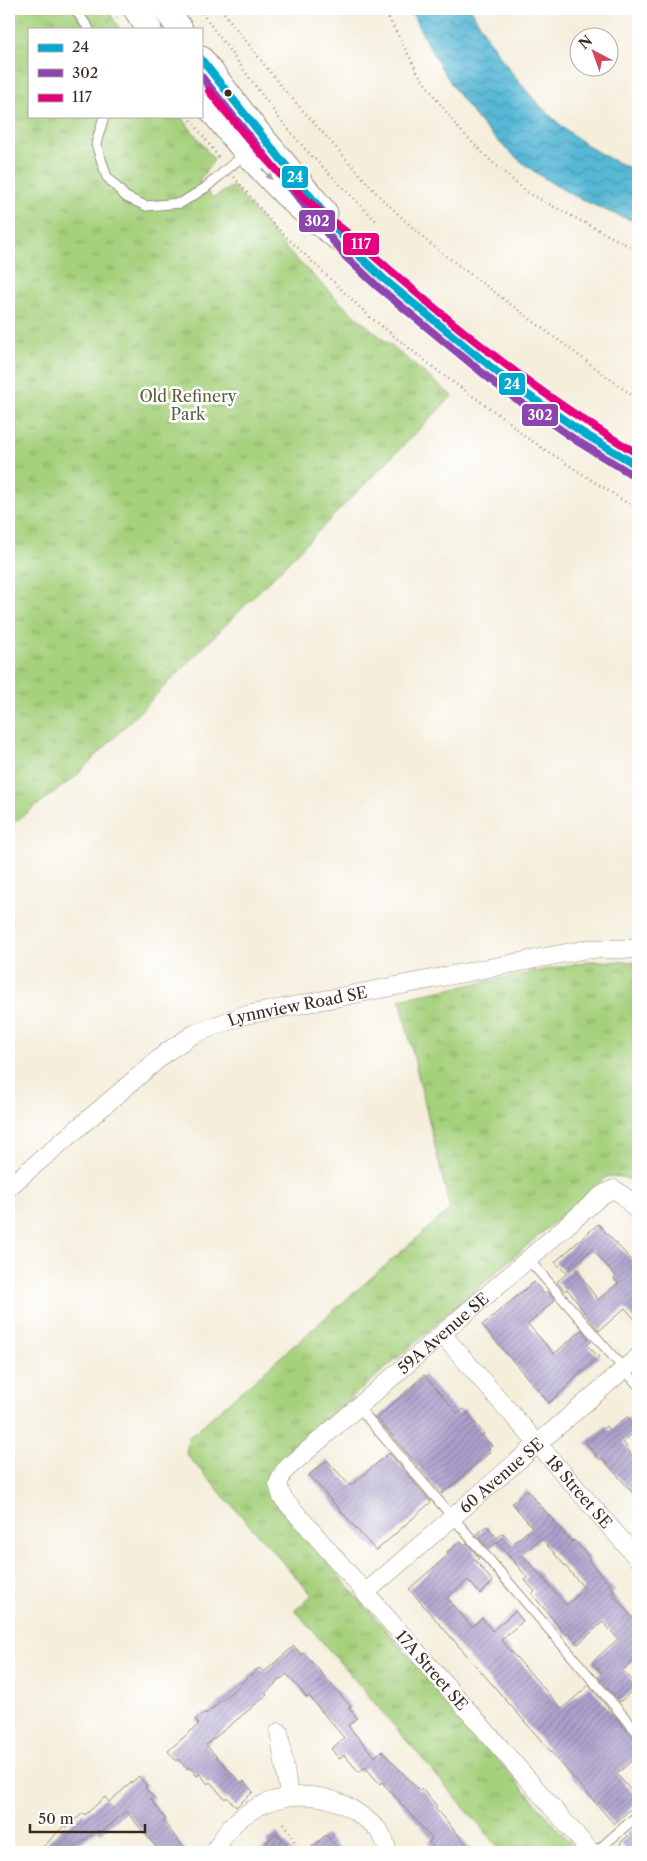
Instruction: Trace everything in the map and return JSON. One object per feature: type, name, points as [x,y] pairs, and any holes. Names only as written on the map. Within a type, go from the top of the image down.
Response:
[{"type":"street","points":[[136,9],[149,28]]},
{"type":"street","points":[[166,9],[179,28]]},
{"type":"street","points":[[202,61],[255,146]]},
{"type":"street","points":[[202,98],[255,146],[354,251],[385,280],[508,381],[583,433],[638,466]]},
{"type":"street","name":"Lynnview Road SE","points":[[9,1186],[149,1065],[174,1046],[210,1028],[241,1016],[587,949],[638,949]]},
{"type":"street","name":"59A Avenue SE","points":[[278,1484],[284,1471],[602,1195],[614,1189],[624,1196],[638,1212]]},
{"type":"street","name":"18 Street SE","points":[[442,1334],[638,1559]]},
{"type":"street","name":"60 Avenue SE","points":[[365,1593],[638,1357]]},
{"type":"street","name":"17A Street SE","points":[[278,1484],[282,1497],[591,1852]]},
{"type":"street","points":[[279,1732],[289,1795]]},
{"type":"street","points":[[214,1852],[238,1820],[269,1802],[289,1795],[318,1795],[347,1805],[381,1834],[388,1852]]},
{"type":"lane","points":[[75,9],[88,28]]},
{"type":"lane","points":[[103,118],[96,144],[107,177],[126,197],[146,206],[181,203],[205,188],[255,146]]},
{"type":"lane","points":[[528,1259],[638,1385]]},
{"type":"lane","points":[[358,1407],[638,1733]]},
{"type":"lane","points":[[596,1852],[638,1815]]},
{"type":"path","points":[[199,9],[279,118],[306,150],[376,221]]},
{"type":"path","points":[[222,9],[281,86],[387,204],[430,244],[638,400]]},
{"type":"path","points":[[384,9],[419,75],[458,128],[492,162],[528,193],[627,245],[638,254]]},
{"type":"path","points":[[190,118],[274,226],[370,317],[443,376],[512,424],[524,436],[638,510]]},
{"type":"path","points":[[284,1824],[298,1852]]},
{"type":"green space","name":"Old Refinery Park","points":[[9,9],[107,9],[119,28],[28,28],[28,118],[182,118],[214,160],[199,181],[213,198],[233,186],[287,250],[348,310],[452,396],[75,777],[9,826]]},
{"type":"green space","points":[[588,961],[638,962],[638,1187],[624,1178],[606,1177],[282,1458],[270,1470],[266,1478],[269,1495],[578,1852],[502,1852],[295,1610],[312,1595],[186,1454],[189,1437],[450,1209],[400,999]]},
{"type":"water","points":[[410,9],[471,9],[502,60],[540,106],[585,144],[611,159],[638,171],[638,222],[598,207],[554,184],[526,166],[502,145],[460,97],[442,70]]},
{"type":"building","points":[[598,1224],[638,1267],[638,1323],[625,1308],[599,1331],[567,1289],[565,1291],[557,1282],[574,1267],[598,1300],[618,1283],[614,1279],[616,1276],[592,1249],[565,1272],[555,1262]]},
{"type":"building","points":[[534,1282],[544,1294],[547,1291],[555,1300],[528,1324],[554,1354],[582,1330],[591,1342],[587,1345],[599,1357],[549,1403],[482,1325]]},
{"type":"building","points":[[424,1375],[458,1414],[464,1409],[492,1446],[488,1450],[490,1452],[442,1494],[377,1418]]},
{"type":"building","points":[[627,1417],[638,1429],[623,1442],[638,1465],[638,1499],[602,1458],[600,1460],[586,1443],[606,1426],[610,1431]]},
{"type":"building","points":[[389,1453],[431,1502],[376,1551],[309,1475],[327,1460],[350,1486]]},
{"type":"building","points":[[527,1490],[572,1542],[574,1540],[590,1558],[588,1560],[615,1591],[612,1593],[638,1624],[638,1657],[623,1670],[637,1686],[620,1702],[598,1677],[602,1674],[592,1662],[618,1639],[603,1622],[578,1644],[568,1633],[566,1635],[532,1594],[535,1592],[525,1580],[528,1578],[497,1542],[489,1549],[476,1535],[487,1526],[497,1538],[503,1533],[513,1544],[532,1527],[512,1503]],"holes":[[[541,1538],[585,1589],[566,1605],[522,1554]]]},
{"type":"building","points":[[460,1541],[464,1545],[467,1543],[479,1558],[476,1561],[493,1582],[480,1594],[468,1580],[447,1598],[472,1627],[482,1618],[492,1631],[515,1611],[523,1621],[501,1640],[562,1709],[589,1685],[638,1744],[638,1755],[617,1774],[638,1799],[638,1802],[614,1824],[409,1589],[449,1554],[447,1552]]},
{"type":"building","points":[[294,1646],[302,1655],[304,1653],[351,1707],[349,1708],[357,1718],[348,1726],[375,1757],[382,1751],[420,1791],[422,1789],[437,1806],[435,1808],[473,1852],[438,1852],[429,1842],[432,1839],[382,1782],[380,1784],[365,1767],[359,1772],[344,1755],[339,1759],[331,1749],[344,1738],[309,1696],[307,1698],[287,1674],[265,1693],[267,1695],[206,1745],[241,1783],[244,1781],[253,1792],[236,1807],[227,1797],[225,1799],[210,1782],[208,1784],[200,1774],[197,1776],[178,1759],[176,1761],[168,1751],[199,1724],[195,1720],[205,1712],[206,1714],[259,1668],[264,1672]]},
{"type":"building","points":[[139,1776],[147,1786],[145,1788],[154,1797],[151,1799],[166,1820],[164,1822],[187,1852],[160,1852],[126,1811],[101,1833],[98,1830],[68,1852],[38,1852],[65,1825],[67,1827],[83,1813],[85,1815],[105,1797],[109,1802]]},
{"type":"building","points":[[638,1827],[638,1852],[628,1852],[620,1843]]},
{"type":"building","points":[[277,1833],[293,1852],[259,1852],[268,1845],[266,1842]]},
{"type":"building","points":[[326,1835],[341,1852],[306,1852]]},
{"type":"transit line","name":"24","points":[[202,60],[354,251],[385,280],[508,381],[583,433],[638,466]]},
{"type":"transit line","name":"302","points":[[202,77],[346,257],[378,287],[502,389],[577,441],[633,475]]},
{"type":"transit line","name":"117","points":[[209,91],[265,158],[310,203],[464,332],[566,408],[638,454]]}]
